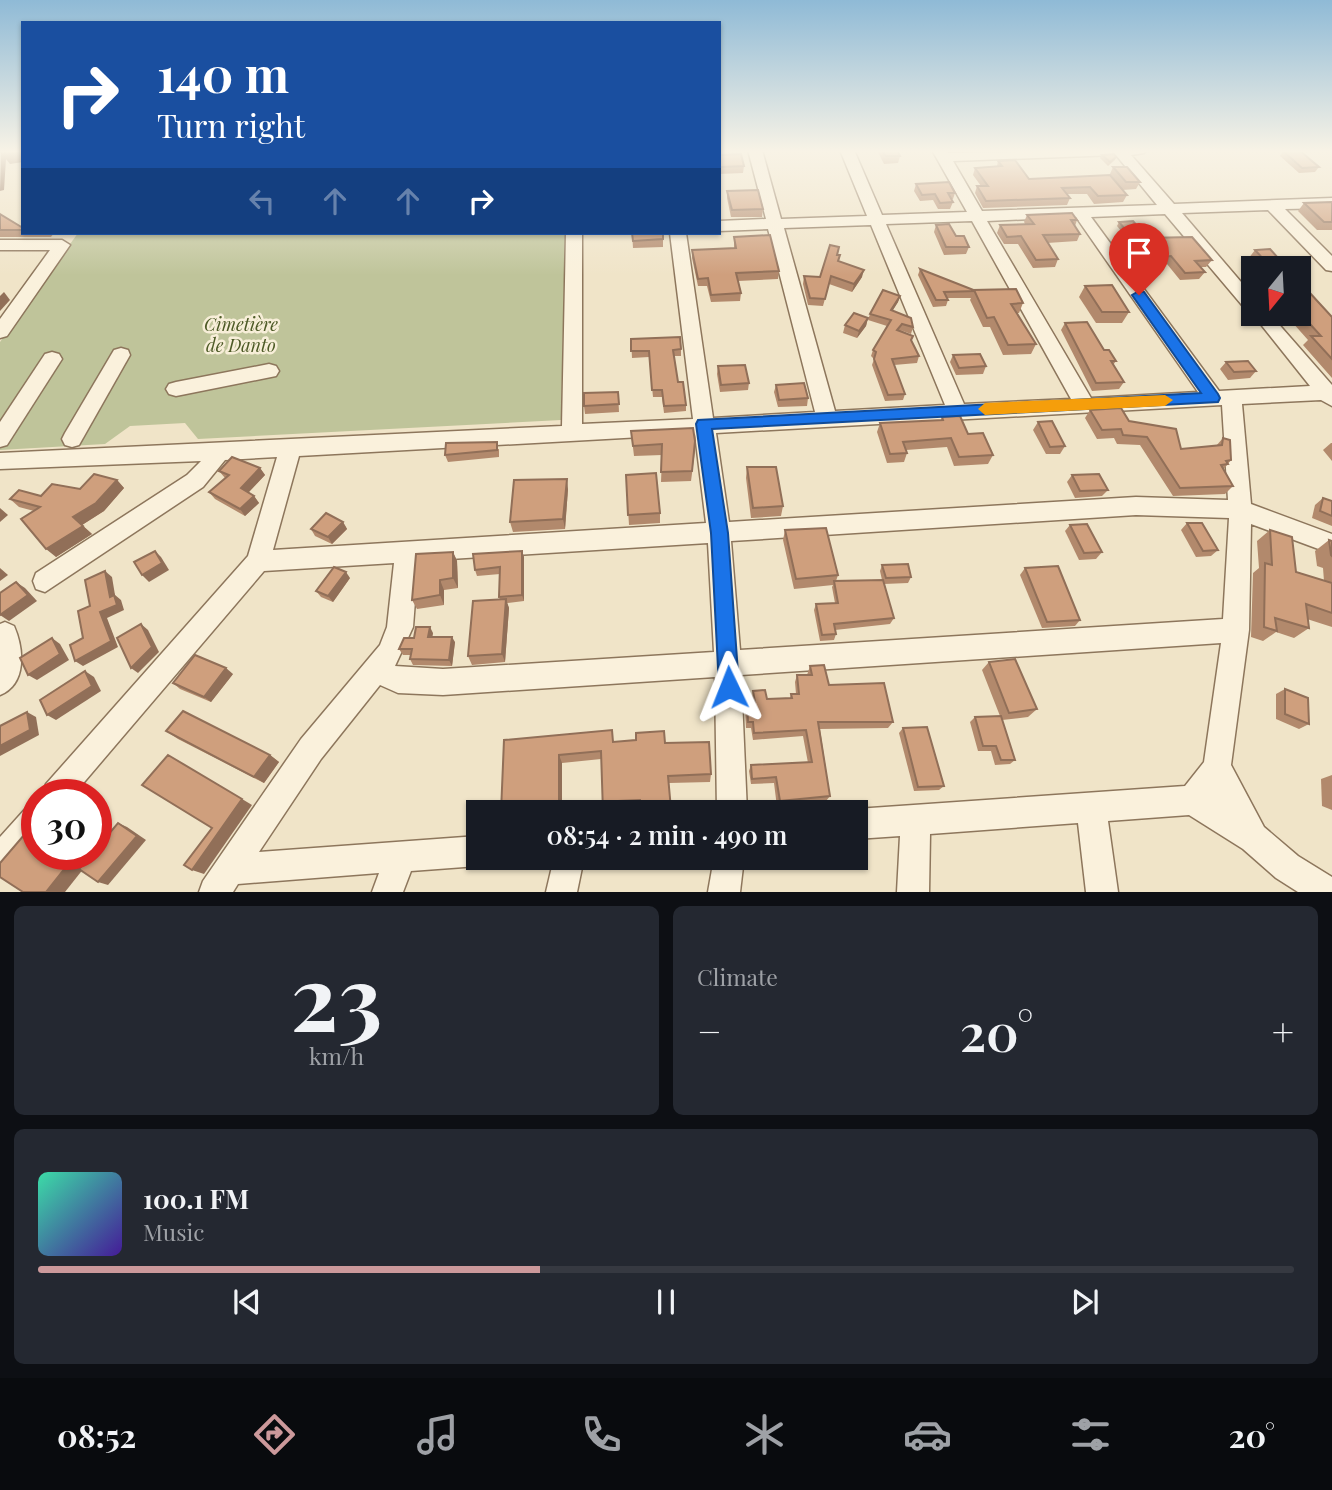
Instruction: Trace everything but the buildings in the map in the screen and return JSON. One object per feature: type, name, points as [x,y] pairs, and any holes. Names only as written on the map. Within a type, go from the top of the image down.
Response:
[{"type":"street","points":[[766,192],[827,418]]},
{"type":"street","points":[[865,192],[957,411]]},
{"type":"street","points":[[963,192],[1085,405]]},
{"type":"street","points":[[1155,192],[1241,293]]},
{"type":"street","points":[[721,226],[1332,203]]},
{"type":"street","points":[[1272,205],[1332,266]]},
{"type":"street","points":[[1080,212],[1213,398],[1232,430],[1240,510],[1236,630],[1217,767],[1192,800]]},
{"type":"street","points":[[572,431],[574,235]]},
{"type":"street","points":[[678,235],[719,533],[728,661],[732,800]]},
{"type":"street","points":[[0,246],[62,245],[0,332]]},
{"type":"street","points":[[1270,326],[1330,394]]},
{"type":"street","points":[[72,439],[121,355]]},
{"type":"street","points":[[0,439],[51,359]]},
{"type":"street","points":[[176,389],[270,371]]},
{"type":"street","points":[[0,461],[1330,394]]},
{"type":"street","points":[[1213,398],[1232,430]]},
{"type":"street","points":[[69,779],[258,561],[291,447]]},
{"type":"street","points":[[45,581],[195,481],[219,452]]},
{"type":"street","points":[[258,561],[1136,506],[1200,506],[1240,510],[1332,544]]},
{"type":"street","points":[[223,880],[311,749],[376,671],[397,638],[407,553]]},
{"type":"street","points":[[376,671],[398,680],[420,683],[1236,630]]},
{"type":"street","points":[[0,682],[8,673],[5,634]]},
{"type":"street","points":[[1217,767],[1254,838]]},
{"type":"street","points":[[868,823],[1192,800],[1254,838],[1287,867],[1328,891]]},
{"type":"street","points":[[1091,807],[1102,891]]},
{"type":"street","points":[[913,891],[915,820]]},
{"type":"street","points":[[0,860],[21,836]]},
{"type":"street","points":[[223,880],[401,856],[466,852]]},
{"type":"street","points":[[387,891],[401,856]]},
{"type":"street","points":[[561,891],[566,870]]},
{"type":"street","points":[[724,891],[727,870]]},
{"type":"green space","name":"Cimetière de Danto","points":[[77,235],[565,235],[561,420],[198,439],[185,423],[130,426],[105,444],[0,450],[0,342]]},
{"type":"slow traffic","points":[[985,409],[1165,400]]},
{"type":"route","points":[[729,687],[719,533],[703,424],[1213,398],[1139,295]]}]
